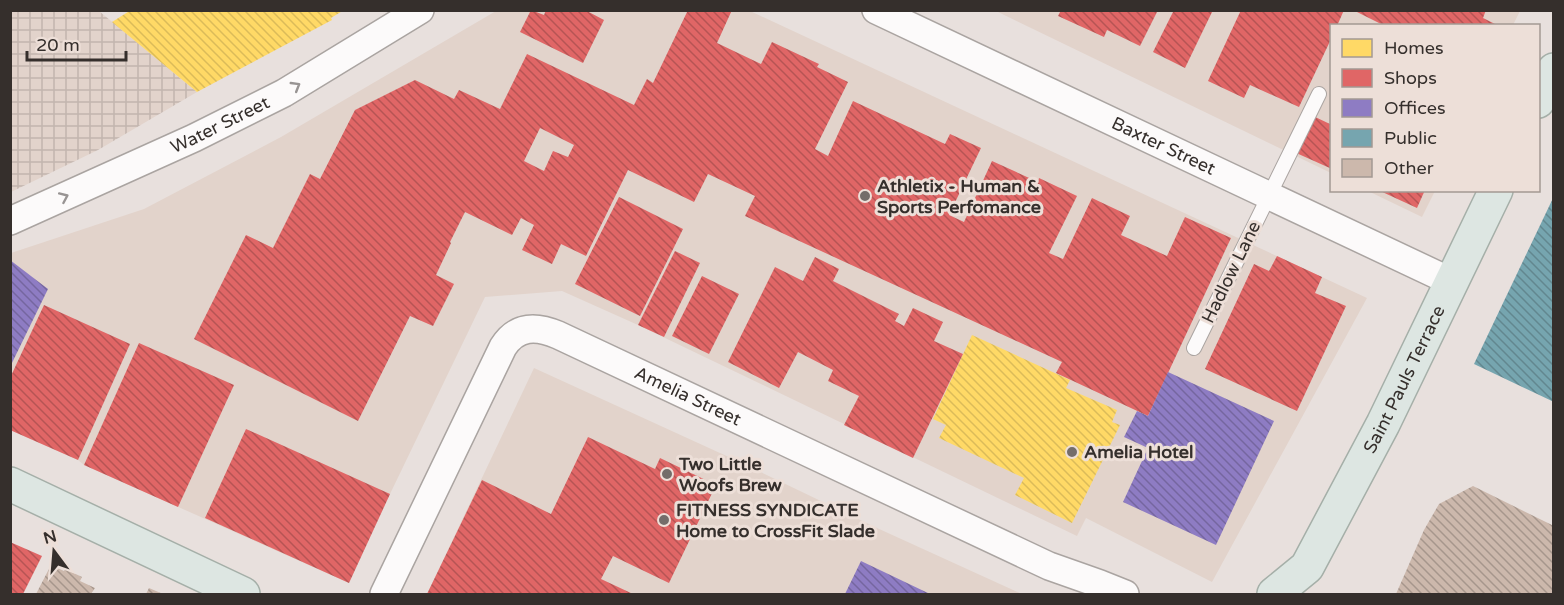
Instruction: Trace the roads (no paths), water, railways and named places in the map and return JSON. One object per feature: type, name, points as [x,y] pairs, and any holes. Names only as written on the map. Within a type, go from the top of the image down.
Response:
[{"type":"highway","points":[[1540,99],[1554,70]]},
{"type":"highway","name":"Saint Pauls Terrace","points":[[1274,594],[1305,581],[1495,192]]},
{"type":"highway","points":[[10,484],[243,594]]},
{"type":"street","name":"Water Street","points":[[10,221],[194,138],[284,93],[420,10]]},
{"type":"street","name":"Baxter Street","points":[[876,10],[1452,282]]},
{"type":"street","name":"Amelia Street","points":[[384,594],[503,347],[518,333],[536,328],[558,335],[1049,567],[1125,594]]},
{"type":"lane","name":"Hadlow Lane","points":[[1194,348],[1319,94]]},
{"type":"place","name":"Athletix - Human & Sports Perfomance","points":[[865,196]]},
{"type":"place","name":"Amelia Hotel","points":[[1072,452]]},
{"type":"place","name":"Two Little Woofs Brew","points":[[667,474]]},
{"type":"place","name":"FITNESS SYNDICATE Home to CrossFit Slade","points":[[664,520]]}]
